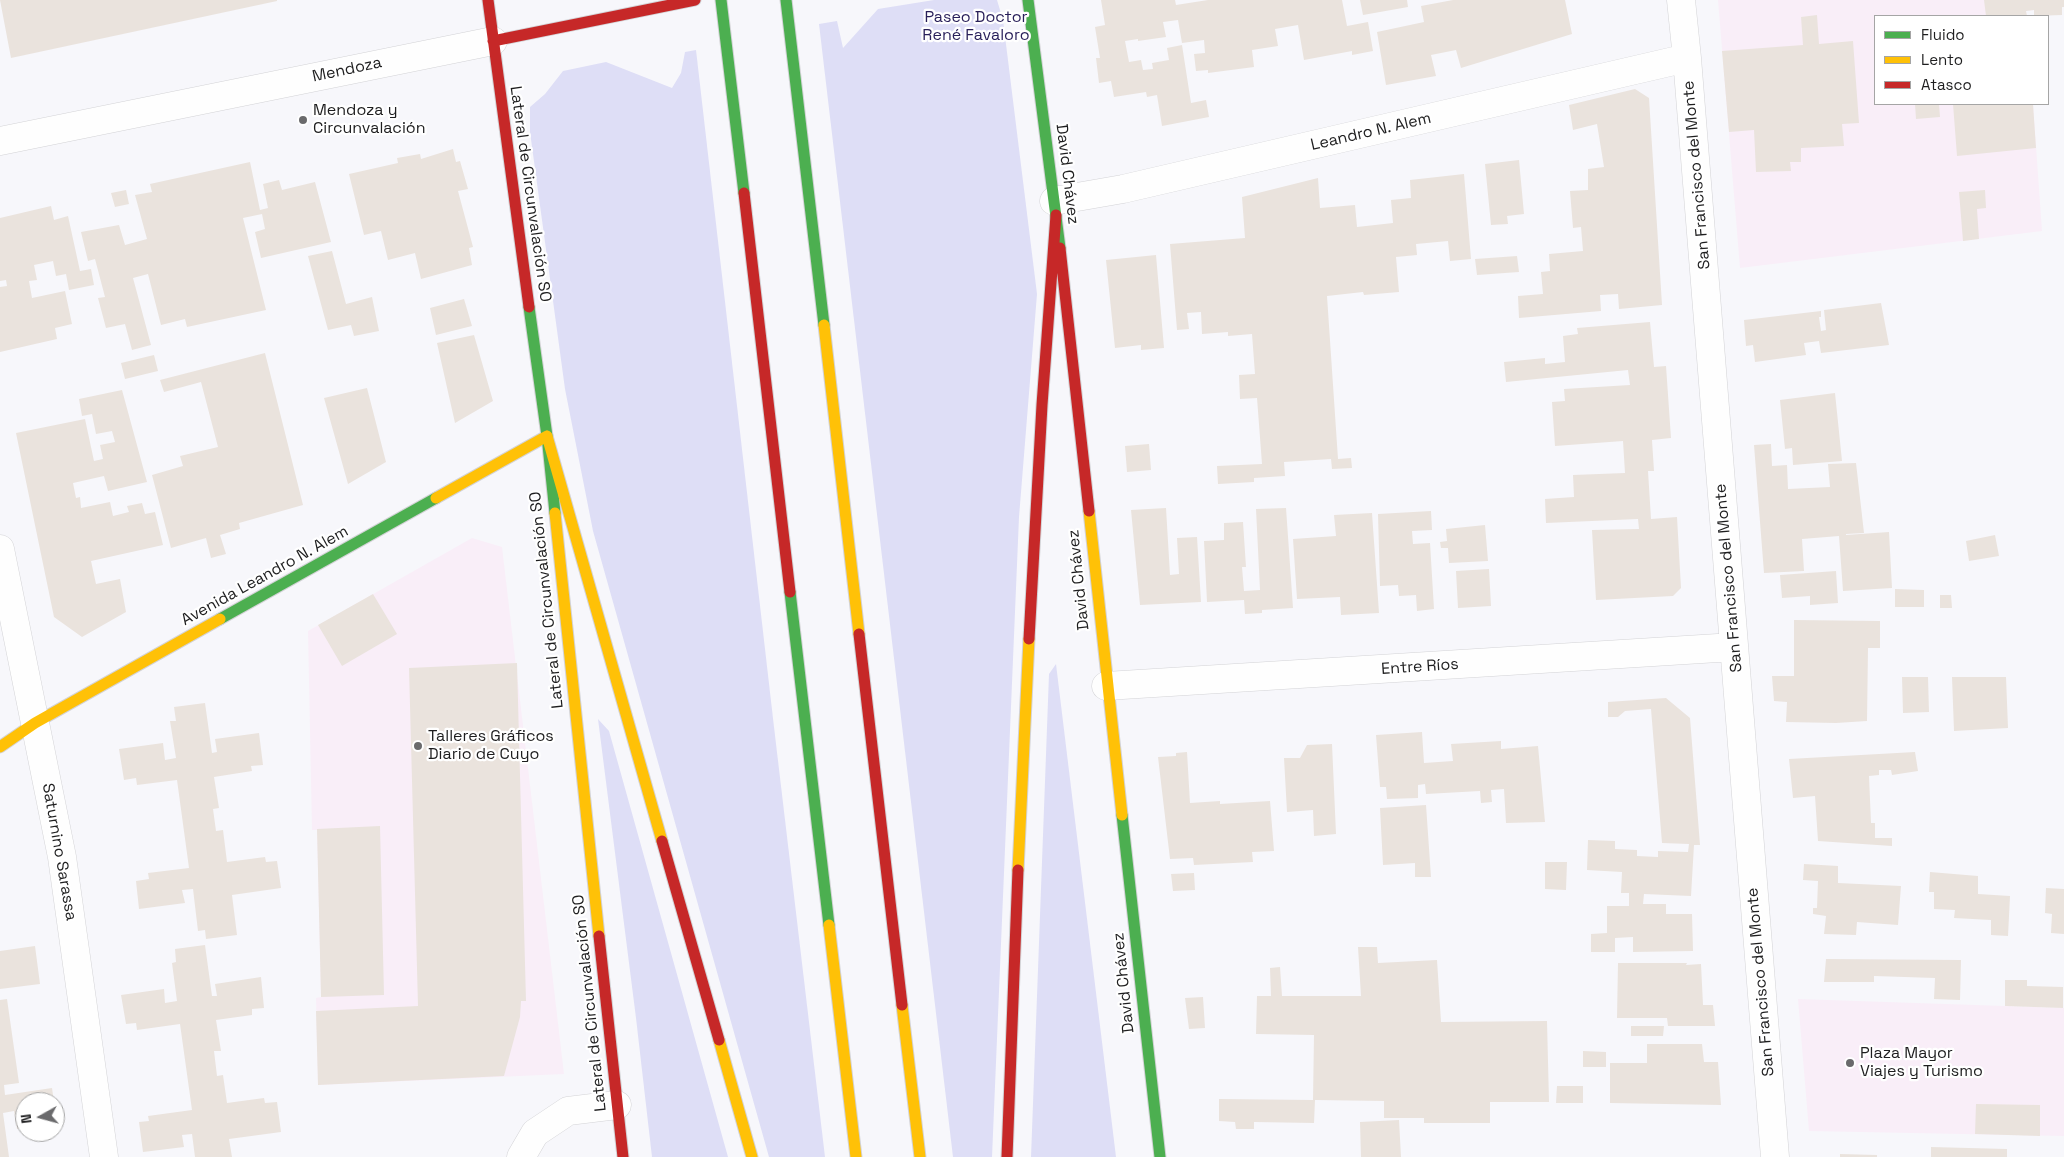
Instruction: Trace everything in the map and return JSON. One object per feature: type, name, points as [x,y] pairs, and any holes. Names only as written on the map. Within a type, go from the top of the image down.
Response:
[{"type":"main road","name":"Lateral de Circunvalación SO","points":[[488,0],[492,41],[547,436],[572,691],[623,1157]]},
{"type":"main road","name":"Mendoza","points":[[492,41],[695,0]]},
{"type":"main road","points":[[721,0],[856,1157]]},
{"type":"main road","points":[[786,0],[920,1157]]},
{"type":"main road","name":"David Chávez","points":[[1028,0],[1055,208],[1106,686],[1160,1157]]},
{"type":"main road","points":[[1007,1157],[1024,712],[1055,208]]},
{"type":"main road","points":[[547,436],[752,1157]]},
{"type":"main road","name":"Avenida Leandro N. Alem","points":[[0,746],[35,724],[547,436]]},
{"type":"street","name":"San Francisco del Monte","points":[[1681,0],[1775,1157]]},
{"type":"street","name":"Mendoza","points":[[0,141],[492,41]]},
{"type":"street","name":"Leandro N. Alem","points":[[1055,208],[1123,189],[1687,58]]},
{"type":"street","name":"Saturnino Sarassa","points":[[0,549],[62,856],[104,1157]]},
{"type":"street","name":"Entre Ríos","points":[[1106,686],[1734,647]]},
{"type":"street","points":[[521,1157],[535,1133],[568,1112],[618,1105]]},
{"type":"shaded area","points":[[1718,0],[2064,0],[2064,7],[2026,11],[2027,15],[1874,15],[1874,105],[2033,105],[2042,231],[1740,268]]},
{"type":"shaded area","name":"Talleres Gráficos Diario de Cuyo","points":[[472,538],[502,547],[564,1074],[318,1085],[316,998],[321,997],[317,830],[312,830],[308,631]]},
{"type":"shaded area","points":[[1798,999],[2064,1008],[2064,1136],[1809,1131]]},
{"type":"green space","name":"Paseo Doctor René Favaloro","points":[[934,0],[997,0],[1003,20],[1037,294],[1019,517],[992,1157],[953,1157],[819,24],[837,21],[843,48],[878,9]]},
{"type":"green space","points":[[696,50],[825,1157],[769,1157],[593,531],[565,389],[530,132],[530,107],[545,94],[563,71],[606,62],[672,88],[681,73],[685,52]]},
{"type":"green space","points":[[1056,664],[1116,1157],[1031,1157],[1049,674]]},
{"type":"green space","points":[[598,719],[609,731],[728,1157],[652,1157]]},
{"type":"building","points":[[0,0],[277,0],[277,1],[11,58]]},
{"type":"building","points":[[1101,0],[1175,0],[1176,5],[1208,0],[1342,0],[1347,26],[1368,22],[1373,51],[1352,55],[1352,51],[1304,60],[1298,25],[1275,29],[1278,46],[1252,50],[1254,67],[1208,73],[1208,70],[1196,71],[1194,54],[1205,53],[1204,40],[1182,43],[1178,20],[1163,22],[1166,37],[1125,41],[1129,62],[1141,60],[1143,70],[1153,69],[1152,63],[1169,60],[1167,48],[1182,45],[1191,103],[1206,100],[1209,117],[1162,126],[1157,95],[1147,97],[1146,92],[1114,97],[1111,81],[1099,83],[1096,58],[1100,58],[1095,27],[1105,25]]},
{"type":"building","points":[[1360,0],[1407,0],[1408,7],[1363,15]]},
{"type":"building","points":[[1453,0],[1565,0],[1572,34],[1461,68],[1456,50],[1431,55],[1436,76],[1386,85],[1377,32],[1424,22],[1421,6]]},
{"type":"building","points":[[1984,0],[2064,0],[2062,15],[2034,15],[2034,10],[2026,11],[2027,15],[1986,15]]},
{"type":"building","points":[[1817,15],[1819,44],[1853,41],[1859,123],[1842,124],[1844,146],[1801,148],[1801,162],[1790,162],[1791,171],[1756,172],[1754,130],[1729,132],[1722,51],[1803,45],[1801,17]]},
{"type":"building","points":[[1635,89],[1649,98],[1662,305],[1619,309],[1618,294],[1600,295],[1601,311],[1519,318],[1518,296],[1543,294],[1541,272],[1550,271],[1549,254],[1583,251],[1581,227],[1573,228],[1570,191],[1588,190],[1588,169],[1604,167],[1597,124],[1573,130],[1569,105]]},
{"type":"building","points":[[1915,105],[1939,105],[1940,117],[1916,119]]},
{"type":"building","points":[[1953,105],[2033,105],[2036,148],[1957,156]]},
{"type":"building","points":[[453,149],[456,162],[460,161],[468,189],[458,191],[473,247],[469,248],[472,265],[421,279],[415,253],[388,260],[381,231],[364,235],[349,174],[398,163],[397,158],[420,154],[421,159]]},
{"type":"building","points":[[1519,160],[1524,214],[1507,216],[1508,224],[1491,225],[1485,164]]},
{"type":"building","points":[[250,162],[260,210],[268,208],[263,184],[279,180],[282,190],[315,182],[331,242],[261,258],[255,232],[265,229],[262,214],[243,218],[266,310],[187,327],[185,319],[161,325],[148,274],[133,278],[151,345],[132,350],[125,324],[106,328],[98,298],[105,297],[95,259],[88,261],[81,232],[119,225],[125,245],[147,239],[135,195],[152,192],[150,184]]},
{"type":"building","points":[[1464,174],[1471,259],[1450,261],[1448,241],[1416,244],[1417,255],[1396,257],[1399,292],[1364,295],[1363,292],[1327,296],[1338,459],[1351,458],[1352,468],[1332,469],[1331,459],[1284,462],[1285,476],[1254,478],[1254,482],[1218,484],[1217,466],[1262,464],[1257,398],[1240,399],[1239,375],[1255,374],[1252,334],[1228,336],[1228,332],[1202,334],[1201,312],[1187,313],[1189,329],[1177,330],[1170,244],[1245,238],[1242,197],[1318,178],[1320,208],[1355,205],[1357,227],[1393,223],[1391,200],[1411,198],[1410,180]]},
{"type":"building","points":[[126,190],[129,204],[115,207],[111,193]]},
{"type":"building","points":[[1985,190],[1986,208],[1977,209],[1979,239],[1963,241],[1959,192]]},
{"type":"building","points":[[51,206],[54,220],[68,216],[80,271],[91,269],[94,285],[69,290],[66,274],[56,276],[53,261],[34,265],[37,280],[29,281],[32,298],[65,291],[72,324],[55,328],[57,339],[0,352],[0,287],[7,286],[6,280],[0,281],[0,218]]},
{"type":"building","points":[[332,251],[346,304],[372,297],[379,331],[354,336],[351,325],[328,330],[308,256]]},
{"type":"building","points":[[1156,255],[1164,348],[1141,350],[1141,345],[1115,348],[1106,260]]},
{"type":"building","points":[[1517,256],[1519,272],[1477,275],[1475,259]]},
{"type":"building","points":[[464,299],[472,326],[436,335],[430,308]]},
{"type":"building","points":[[1881,303],[1889,345],[1821,353],[1819,341],[1804,343],[1806,355],[1755,362],[1753,345],[1746,346],[1744,320],[1821,311],[1821,317],[1819,317],[1821,331],[1826,330],[1824,310]]},
{"type":"building","points":[[1650,322],[1654,367],[1666,366],[1671,438],[1652,440],[1654,471],[1648,471],[1651,519],[1677,517],[1681,588],[1673,596],[1596,600],[1592,530],[1639,529],[1638,519],[1546,523],[1545,499],[1574,497],[1573,475],[1625,473],[1623,441],[1555,446],[1552,402],[1565,401],[1564,389],[1630,385],[1628,370],[1506,382],[1504,362],[1545,358],[1545,364],[1565,362],[1563,336],[1578,334],[1577,328]]},
{"type":"building","points":[[474,335],[493,401],[455,423],[437,343]]},
{"type":"building","points":[[265,353],[303,505],[239,523],[240,529],[220,535],[226,554],[211,558],[206,538],[171,548],[152,475],[183,466],[180,456],[218,447],[201,382],[164,392],[160,380]]},
{"type":"building","points":[[154,355],[158,371],[125,379],[121,363]]},
{"type":"building","points":[[367,388],[386,462],[348,484],[324,398]]},
{"type":"building","points":[[122,390],[147,482],[108,491],[104,476],[73,483],[76,498],[80,497],[81,508],[110,502],[113,516],[129,512],[127,506],[142,503],[145,514],[155,512],[163,545],[91,561],[96,584],[120,579],[126,612],[82,637],[54,617],[16,433],[85,419],[94,461],[103,459],[100,445],[115,442],[112,431],[96,434],[92,414],[82,416],[79,399]]},
{"type":"building","points":[[1835,393],[1842,461],[1793,465],[1792,448],[1785,449],[1780,400]]},
{"type":"building","points":[[1149,444],[1151,470],[1127,472],[1125,446]]},
{"type":"building","points":[[1771,444],[1772,466],[1787,465],[1788,489],[1830,487],[1828,464],[1856,463],[1864,533],[1846,535],[1889,532],[1892,588],[1843,591],[1839,536],[1802,539],[1804,571],[1764,573],[1754,445]]},
{"type":"building","points":[[1166,508],[1170,575],[1179,574],[1177,538],[1197,537],[1201,602],[1140,605],[1131,510]]},
{"type":"building","points":[[1286,508],[1293,608],[1262,610],[1262,613],[1245,614],[1244,600],[1207,602],[1204,541],[1224,540],[1224,523],[1243,522],[1246,567],[1242,567],[1244,591],[1260,590],[1256,509]]},
{"type":"building","points":[[1431,511],[1432,530],[1412,531],[1413,544],[1430,543],[1434,609],[1417,611],[1416,595],[1399,596],[1398,585],[1380,586],[1378,514]]},
{"type":"building","points":[[1372,513],[1379,613],[1341,615],[1340,597],[1297,599],[1293,539],[1336,536],[1334,515]]},
{"type":"building","points":[[1485,525],[1488,561],[1449,563],[1448,548],[1441,548],[1440,542],[1447,541],[1446,529]]},
{"type":"building","points":[[1995,535],[1999,556],[1969,561],[1966,541]]},
{"type":"building","points":[[1489,569],[1491,606],[1458,608],[1456,571]]},
{"type":"building","points":[[1836,571],[1838,603],[1810,605],[1810,596],[1782,598],[1780,575]]},
{"type":"building","points":[[1895,589],[1924,590],[1924,607],[1895,607]]},
{"type":"building","points":[[373,594],[397,634],[342,666],[318,625]]},
{"type":"building","points":[[1940,595],[1951,595],[1952,608],[1940,608]]},
{"type":"building","points":[[1794,620],[1880,621],[1880,648],[1868,648],[1867,721],[1836,723],[1786,722],[1787,702],[1774,701],[1772,676],[1794,676]]},
{"type":"building","points":[[517,663],[526,1001],[521,1001],[520,1017],[504,1076],[318,1085],[316,1011],[418,1006],[409,668]]},
{"type":"building","points":[[1902,677],[1928,677],[1929,712],[1903,713]]},
{"type":"building","points":[[1952,677],[2006,677],[2008,728],[1954,731]]},
{"type":"building","points":[[1666,698],[1690,718],[1700,845],[1694,845],[1691,896],[1644,894],[1643,904],[1666,904],[1666,914],[1692,914],[1693,951],[1633,952],[1633,937],[1615,938],[1615,952],[1591,952],[1591,934],[1607,933],[1607,906],[1629,906],[1629,893],[1621,893],[1622,872],[1587,870],[1588,840],[1615,841],[1615,849],[1637,850],[1637,856],[1658,857],[1658,851],[1688,852],[1689,844],[1662,843],[1651,709],[1625,711],[1618,717],[1608,717],[1608,702]]},
{"type":"building","points":[[205,703],[212,753],[217,752],[215,739],[259,733],[263,765],[251,766],[252,771],[214,777],[219,808],[213,809],[216,831],[223,830],[227,862],[265,857],[266,862],[277,861],[281,888],[232,895],[237,935],[206,939],[205,930],[198,931],[193,889],[182,890],[185,903],[139,909],[136,881],[149,879],[148,873],[189,868],[177,780],[137,785],[136,778],[124,780],[119,749],[163,743],[165,760],[176,758],[170,721],[176,721],[174,707]]},
{"type":"building","points":[[1422,732],[1424,763],[1453,761],[1451,744],[1501,741],[1501,749],[1538,746],[1545,822],[1506,823],[1504,789],[1491,790],[1492,802],[1481,803],[1480,791],[1426,794],[1425,784],[1418,785],[1418,798],[1387,799],[1386,787],[1380,787],[1376,735]]},
{"type":"building","points":[[1332,744],[1336,834],[1314,836],[1313,810],[1287,812],[1284,758],[1300,758],[1307,745]]},
{"type":"building","points":[[1187,752],[1190,803],[1220,801],[1220,804],[1270,801],[1274,851],[1252,852],[1253,862],[1194,865],[1193,858],[1170,859],[1158,757],[1176,756],[1176,753]]},
{"type":"building","points":[[1915,752],[1918,771],[1892,775],[1891,770],[1879,770],[1879,775],[1869,776],[1871,823],[1875,823],[1875,838],[1892,838],[1892,846],[1818,841],[1815,796],[1793,798],[1789,759]]},
{"type":"building","points":[[1426,805],[1431,877],[1415,877],[1415,863],[1383,865],[1380,808]]},
{"type":"building","points":[[380,826],[384,995],[321,997],[317,829]]},
{"type":"building","points":[[1545,862],[1567,862],[1566,890],[1545,889]]},
{"type":"building","points":[[1804,864],[1838,866],[1838,883],[1901,886],[1898,925],[1857,922],[1856,935],[1824,934],[1826,916],[1813,914],[1813,908],[1817,908],[1818,881],[1803,880]]},
{"type":"building","points":[[1930,872],[1978,876],[1978,894],[2010,896],[2008,936],[1991,935],[1991,920],[1954,918],[1955,910],[1934,909],[1934,892],[1929,892]]},
{"type":"building","points":[[1194,873],[1195,890],[1173,891],[1171,874]]},
{"type":"building","points":[[2046,888],[2064,889],[2064,934],[2051,933],[2052,914],[2045,913]]},
{"type":"building","points":[[205,945],[212,996],[217,996],[215,984],[261,977],[264,1008],[252,1009],[252,1015],[216,1020],[221,1051],[214,1051],[217,1076],[223,1075],[227,1103],[264,1098],[265,1103],[277,1102],[281,1132],[229,1139],[232,1157],[195,1157],[192,1134],[182,1135],[184,1147],[143,1152],[139,1122],[149,1121],[148,1116],[192,1110],[180,1024],[137,1030],[136,1023],[126,1024],[121,995],[164,989],[165,1003],[177,1001],[172,963],[176,962],[175,949]]},
{"type":"building","points":[[35,946],[40,984],[0,989],[0,951]]},
{"type":"building","points":[[1358,947],[1377,947],[1378,963],[1437,960],[1441,1022],[1547,1021],[1549,1102],[1490,1102],[1490,1123],[1424,1123],[1424,1118],[1384,1118],[1384,1101],[1315,1100],[1314,1123],[1254,1122],[1254,1129],[1236,1129],[1235,1122],[1219,1121],[1219,1099],[1313,1100],[1314,1035],[1256,1034],[1257,996],[1271,996],[1270,968],[1280,967],[1282,996],[1361,996]]},
{"type":"building","points":[[1826,959],[1961,960],[1960,1000],[1934,999],[1935,978],[1874,976],[1874,982],[1824,982]]},
{"type":"building","points":[[1618,963],[1701,964],[1703,1005],[1713,1005],[1715,1026],[1668,1026],[1667,1018],[1617,1018]]},
{"type":"building","points":[[2005,980],[2027,980],[2027,986],[2063,987],[2063,1008],[2005,1006]]},
{"type":"building","points":[[1203,997],[1205,1028],[1189,1029],[1185,998]]},
{"type":"building","points":[[7,999],[19,1083],[4,1085],[5,1095],[15,1094],[15,1117],[14,1111],[3,1113],[9,1157],[0,1157],[0,1000]]},
{"type":"building","points":[[1631,1026],[1664,1026],[1663,1036],[1631,1036]]},
{"type":"building","points":[[1647,1044],[1702,1044],[1704,1062],[1718,1062],[1721,1105],[1610,1103],[1610,1063],[1647,1063]]},
{"type":"building","points":[[1583,1051],[1606,1052],[1606,1067],[1583,1067]]},
{"type":"building","points":[[1557,1086],[1583,1086],[1583,1103],[1556,1103]]},
{"type":"building","points":[[52,1088],[53,1092],[25,1092]]},
{"type":"building","points":[[1976,1104],[2040,1105],[2040,1136],[1975,1134]]},
{"type":"building","points":[[1399,1120],[1401,1157],[1361,1157],[1360,1122]]},
{"type":"building","points":[[1931,1147],[2007,1149],[2007,1157],[1931,1157]]},
{"type":"building","points":[[1840,1154],[1877,1155],[1877,1157],[1840,1157]]},
{"type":"traffic: fast","points":[[721,0],[744,193]]},
{"type":"traffic: fast","points":[[786,0],[824,325]]},
{"type":"traffic: fast","points":[[1028,0],[1060,248]]},
{"type":"traffic: fast","points":[[529,307],[547,436],[555,513]]},
{"type":"traffic: fast","points":[[220,619],[436,498]]},
{"type":"traffic: fast","points":[[790,592],[829,925]]},
{"type":"traffic: fast","points":[[1122,815],[1160,1157]]},
{"type":"traffic: slow","points":[[824,325],[859,634]]},
{"type":"traffic: slow","points":[[436,498],[547,436]]},
{"type":"traffic: slow","points":[[547,436],[662,841]]},
{"type":"traffic: slow","points":[[1089,511],[1122,815]]},
{"type":"traffic: slow","points":[[555,513],[599,936]]},
{"type":"traffic: slow","points":[[0,747],[35,723],[220,619]]},
{"type":"traffic: slow","points":[[1018,870],[1029,639]]},
{"type":"traffic: slow","points":[[829,925],[856,1157]]},
{"type":"traffic: slow","points":[[902,1005],[920,1157]]},
{"type":"traffic: slow","points":[[719,1040],[752,1157]]},
{"type":"traffic: jam","points":[[488,0],[529,307]]},
{"type":"traffic: jam","points":[[493,41],[695,0]]},
{"type":"traffic: jam","points":[[744,193],[790,592]]},
{"type":"traffic: jam","points":[[1029,639],[1042,405],[1056,215]]},
{"type":"traffic: jam","points":[[1060,248],[1089,511]]},
{"type":"traffic: jam","points":[[859,634],[902,1005]]},
{"type":"traffic: jam","points":[[662,841],[719,1040]]},
{"type":"traffic: jam","points":[[1007,1157],[1018,870]]},
{"type":"traffic: jam","points":[[599,936],[623,1157]]},
{"type":"place","name":"Mendoza y Circunvalación","points":[[303,120]]},
{"type":"place","name":"Talleres Gráficos Diario de Cuyo","points":[[418,746]]},
{"type":"place","name":"Plaza Mayor Viajes y Turismo","points":[[1850,1063]]}]
